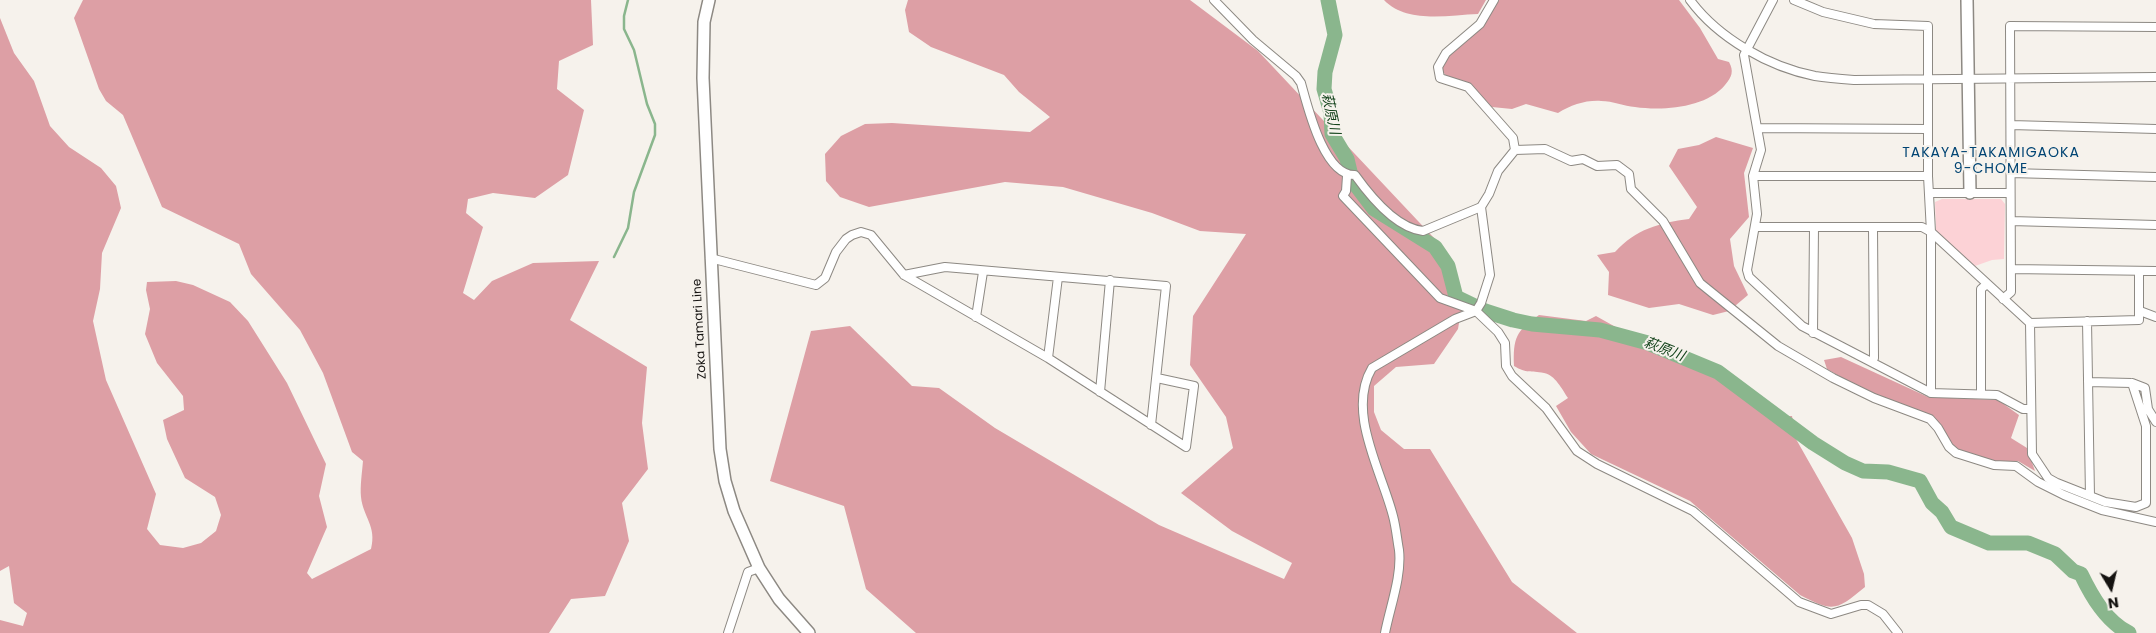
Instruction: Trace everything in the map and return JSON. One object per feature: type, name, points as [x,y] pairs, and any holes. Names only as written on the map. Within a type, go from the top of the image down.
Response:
[{"type":"main road","name":"Zoka Tamari Line","points":[[709,0],[704,22],[702,56],[720,449],[734,512],[759,568],[779,599],[809,633]]},
{"type":"main road","points":[[1967,0],[1970,193]]},
{"type":"street","points":[[1214,0],[1253,40],[1296,76],[1301,83],[1321,143],[1333,165],[1351,176],[1376,202],[1394,216],[1417,230],[1431,228],[1481,207],[1489,194],[1498,171],[1515,150],[1513,138],[1468,87],[1440,78],[1438,67],[1446,53],[1480,24],[1494,0]]},
{"type":"street","points":[[1690,0],[1717,29],[1746,49],[1777,64],[1814,76],[1854,80],[2156,77]]},
{"type":"street","points":[[1773,0],[1744,55],[1761,150],[1753,176],[1757,214],[1747,270],[1749,277],[1802,326],[1813,333],[1932,393],[1997,395],[2023,409],[2030,409]]},
{"type":"street","points":[[1794,0],[1823,12],[1874,24],[1928,26],[1928,176],[1931,232],[1932,393]]},
{"type":"street","points":[[2003,299],[2011,292],[2010,26],[2156,27]]},
{"type":"street","points":[[2011,125],[2156,129]]},
{"type":"street","points":[[1758,128],[1928,129]]},
{"type":"street","points":[[1515,150],[1545,149],[1571,161],[1583,160],[1598,166],[1610,164],[1623,169],[1629,174],[1631,189],[1663,221],[1700,283],[1778,346],[1833,378],[1874,398],[1930,419],[1938,428],[1949,447],[1956,453],[1994,465],[2016,466],[2038,482],[2064,495],[2102,510],[2156,522]]},
{"type":"street","points":[[2011,173],[2156,177]]},
{"type":"street","points":[[1351,176],[1344,196],[1440,298],[1476,311],[1498,332],[1505,343],[1506,366],[1512,376],[1546,408],[1577,451],[1596,464],[1693,511],[1799,602],[1831,614],[1861,605],[1868,605],[1883,614],[1898,633]]},
{"type":"street","points":[[1753,176],[1928,176]]},
{"type":"street","points":[[1930,193],[2010,192]]},
{"type":"street","points":[[1385,633],[1398,569],[1399,552],[1393,516],[1375,465],[1363,412],[1362,394],[1366,378],[1372,368],[1455,320],[1476,311],[1482,303],[1490,274],[1481,207]]},
{"type":"street","points":[[2011,222],[2156,225]]},
{"type":"street","points":[[1756,227],[1873,228],[1922,226],[1931,232],[2030,323],[2140,320],[2139,273]]},
{"type":"street","points":[[1813,333],[1814,228]]},
{"type":"street","points":[[1872,362],[1874,358],[1873,228]]},
{"type":"street","points":[[710,258],[816,285],[825,278],[836,252],[852,234],[861,232],[871,235],[904,276],[1048,358],[1186,447],[1194,386],[1157,378]]},
{"type":"street","points":[[904,276],[945,267],[983,272],[1110,280],[1166,286],[1151,425]]},
{"type":"street","points":[[2011,269],[2139,273],[2156,271]]},
{"type":"street","points":[[976,317],[983,272]]},
{"type":"street","points":[[1048,358],[1058,277]]},
{"type":"street","points":[[1100,392],[1110,280]]},
{"type":"street","points":[[1981,394],[1981,289],[1986,284]]},
{"type":"street","points":[[2140,311],[2156,317]]},
{"type":"street","points":[[2087,321],[2090,496]]},
{"type":"street","points":[[2030,323],[2032,454],[2048,478],[2105,502],[2136,507],[2146,503],[2146,426],[2132,382]]},
{"type":"street","points":[[2088,382],[2132,382],[2145,388],[2148,409],[2156,422]]},
{"type":"street","points":[[728,633],[748,572],[759,568]]},
{"type":"shaded area","points":[[83,0],[591,0],[593,45],[559,61],[557,89],[584,110],[568,175],[535,198],[493,193],[468,199],[466,213],[483,227],[463,293],[474,300],[492,281],[533,263],[599,261],[570,320],[647,367],[642,423],[648,469],[622,503],[629,541],[605,596],[571,599],[549,633],[0,633],[0,620],[23,626],[27,613],[14,603],[9,566],[0,571],[0,18],[14,53],[34,81],[50,126],[69,147],[101,168],[116,186],[121,208],[102,253],[100,289],[93,321],[106,380],[156,494],[147,529],[160,545],[183,548],[201,543],[216,531],[221,515],[215,497],[185,478],[167,439],[163,420],[184,410],[183,396],[157,363],[145,334],[150,309],[146,290],[147,282],[176,281],[193,285],[230,302],[248,321],[287,383],[326,464],[319,496],[327,527],[307,573],[312,579],[371,549],[371,528],[361,497],[363,461],[352,452],[323,373],[300,330],[251,274],[239,244],[162,207],[123,115],[106,101],[99,89],[74,18]]},
{"type":"shaded area","points":[[908,0],[1190,0],[1258,51],[1434,238],[1456,272],[1462,305],[1458,329],[1434,364],[1396,367],[1374,386],[1374,412],[1381,430],[1404,449],[1430,449],[1512,582],[1577,633],[916,633],[866,589],[844,506],[770,481],[811,331],[850,326],[912,386],[939,388],[995,428],[1159,525],[1284,579],[1292,563],[1232,531],[1181,493],[1233,448],[1226,417],[1190,365],[1193,316],[1246,234],[1200,231],[1152,213],[1063,187],[1005,182],[869,207],[840,197],[826,181],[825,154],[841,136],[865,124],[892,123],[1030,132],[1050,117],[1019,92],[1004,75],[931,47],[909,32],[905,10]]},
{"type":"shaded area","points":[[1384,0],[1486,0],[1478,14],[1428,16],[1416,15],[1393,8]]},
{"type":"shaded area","points":[[1499,0],[1679,0],[1700,28],[1718,59],[1729,62],[1732,71],[1731,77],[1717,93],[1707,99],[1671,108],[1646,108],[1595,101],[1579,104],[1558,113],[1526,104],[1512,109],[1492,107],[1468,84],[1446,76],[1442,70],[1443,61],[1482,27]]},
{"type":"shaded area","points":[[1716,137],[1753,148],[1744,173],[1749,217],[1730,239],[1734,266],[1748,295],[1729,311],[1713,315],[1679,304],[1649,308],[1608,295],[1609,272],[1597,255],[1615,252],[1631,238],[1649,228],[1689,219],[1697,207],[1669,166],[1678,149],[1699,145]]},
{"type":"shaded area","points":[[1942,199],[2001,199],[2005,204],[2004,259],[1992,260],[1975,266],[1936,231],[1935,202]]},
{"type":"shaded area","points":[[1539,315],[1586,321],[1596,316],[1646,344],[1736,377],[1771,417],[1792,416],[1796,439],[1852,538],[1864,574],[1865,587],[1848,600],[1835,606],[1821,605],[1811,601],[1800,595],[1690,501],[1591,454],[1571,432],[1556,406],[1568,398],[1552,376],[1526,371],[1514,366],[1515,342],[1525,326]]},
{"type":"shaded area","points":[[1841,357],[1928,397],[1998,400],[2019,415],[2011,438],[2027,448],[2035,471],[2018,461],[1997,463],[1958,452],[1950,445],[1934,419],[1861,389],[1827,369],[1824,360]]},
{"type":"waterway","points":[[614,257],[628,228],[634,192],[655,135],[655,124],[647,104],[634,50],[624,29],[624,16],[628,0]]},
{"type":"waterway","name":"萩原川","points":[[1328,0],[1335,35],[1325,72],[1324,89],[1331,113],[1332,134],[1347,159],[1352,180],[1374,209],[1435,247],[1448,266],[1456,297],[1485,311],[1513,320],[1532,324],[1600,330],[1648,343],[1718,372],[1813,443],[1845,463],[1863,471],[1888,472],[1920,481],[1932,503],[1942,512],[1951,527],[1989,543],[2028,543],[2055,554],[2073,571],[2081,574],[2100,608],[2113,622],[2129,633]]},
{"type":"district","name":"TAKAYA-TAKAMIGAOKA 9-CHOME","points":[[1991,162]]}]
